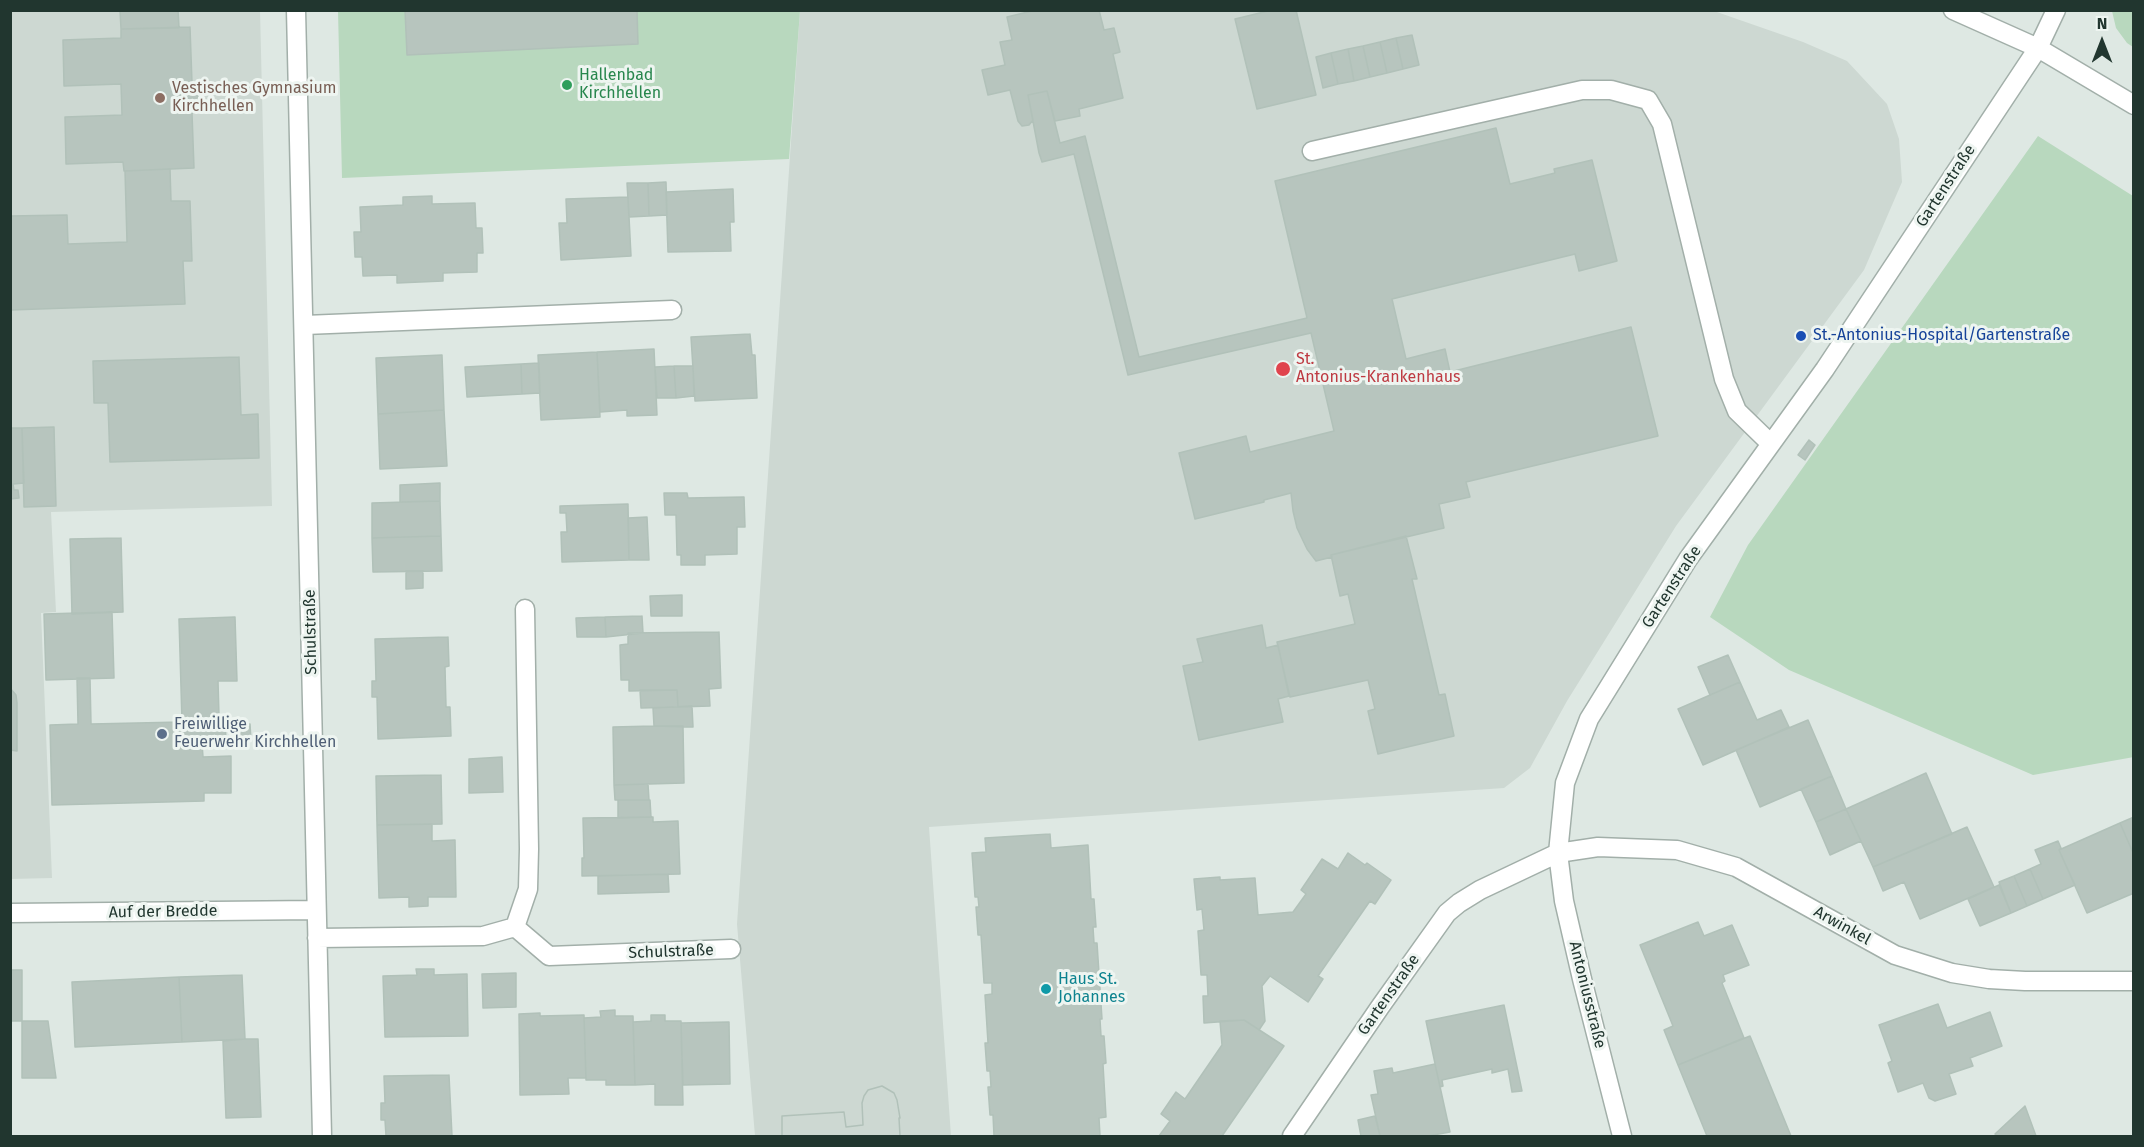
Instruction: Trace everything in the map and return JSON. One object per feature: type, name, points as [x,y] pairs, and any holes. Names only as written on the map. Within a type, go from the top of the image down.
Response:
[{"type":"street","name":"Schulstraße","points":[[296,10],[322,1137]]},
{"type":"street","points":[[1953,10],[2038,48],[2133,105]]},
{"type":"street","name":"Gartenstraße","points":[[1292,1137],[1380,1007],[1447,914],[1459,903],[1480,890],[1558,853],[1565,783],[1589,719],[1688,559],[1825,369],[2038,48],[2056,10]]},
{"type":"street","points":[[1312,151],[1582,90],[1611,90],[1648,100],[1662,124],[1724,379],[1737,411],[1771,444]]},
{"type":"street","points":[[305,325],[672,310]]},
{"type":"street","points":[[317,938],[483,936],[515,927],[528,888],[525,609]]},
{"type":"street","name":"Arwinkel","points":[[1558,853],[1598,847],[1677,850],[1736,867],[1895,955],[1952,973],[1989,979],[2025,981],[2133,981]]},
{"type":"street","name":"Antoniusstraße","points":[[1558,853],[1564,901],[1622,1137]]},
{"type":"street","name":"Auf der Bredde","points":[[10,913],[316,910]]},
{"type":"street","name":"Schulstraße","points":[[515,927],[549,956],[730,949]]},
{"type":"shaded area","points":[[10,11],[260,11],[272,506],[51,512],[56,612],[41,613],[52,878],[10,879]]},
{"type":"shaded area","name":"St. Antonius-Krankenhaus","points":[[800,11],[1714,11],[1803,42],[1847,61],[1887,104],[1899,139],[1902,182],[1864,270],[1676,526],[1567,701],[1530,768],[1504,788],[929,827],[951,1136],[755,1136],[737,924]]},
{"type":"green space","name":"Hallenbad Kirchhellen","points":[[338,11],[800,11],[789,159],[342,178]]},
{"type":"green space","points":[[2112,11],[2133,11],[2133,47],[2127,43],[2116,28]]},
{"type":"green space","points":[[2038,136],[2133,196],[2134,757],[2033,775],[1789,670],[1710,617],[1748,545]]},
{"type":"building","points":[[120,10],[178,10],[179,28],[121,29]]},
{"type":"building","points":[[405,10],[637,10],[638,44],[407,55]]},
{"type":"building","points":[[1036,10],[1099,10],[1104,30],[1114,28],[1120,52],[1113,54],[1123,98],[1079,109],[1080,116],[1055,121],[1047,91],[1028,95],[1033,120],[1029,125],[1022,126],[1018,121],[1010,90],[988,95],[982,70],[1005,65],[1000,42],[1012,40],[1007,17]]},
{"type":"building","points":[[1272,10],[1296,10],[1316,95],[1257,109],[1235,19]]},
{"type":"building","name":"Vestisches Gymnasium Kirchhellen","points":[[190,27],[192,83],[194,83],[194,88],[198,88],[198,108],[195,108],[195,113],[192,113],[194,168],[124,171],[123,162],[66,164],[65,117],[122,115],[121,84],[64,86],[63,40],[121,38],[121,29]]},
{"type":"building","points":[[1412,35],[1419,65],[1403,69],[1396,38]]},
{"type":"building","points":[[1396,38],[1403,69],[1387,73],[1380,42]]},
{"type":"building","points":[[1380,42],[1387,73],[1370,77],[1363,46]]},
{"type":"building","points":[[1363,46],[1370,77],[1354,81],[1348,49]]},
{"type":"building","points":[[1348,49],[1354,81],[1338,84],[1331,53]]},
{"type":"building","points":[[1331,53],[1338,84],[1323,88],[1316,57]]},
{"type":"building","points":[[1047,91],[1060,143],[1085,136],[1139,357],[1307,318],[1275,181],[1496,128],[1510,184],[1555,173],[1554,169],[1592,160],[1617,261],[1579,271],[1575,254],[1392,299],[1406,359],[1445,349],[1450,372],[1631,327],[1658,436],[1466,482],[1470,497],[1439,504],[1444,528],[1331,555],[1332,557],[1316,561],[1307,549],[1297,528],[1291,493],[1195,519],[1179,453],[1246,436],[1250,452],[1334,431],[1311,333],[1128,375],[1074,154],[1042,162],[1039,153],[1028,95]]},
{"type":"building","points":[[170,169],[171,201],[190,201],[192,261],[183,261],[185,304],[10,310],[10,216],[67,215],[68,244],[127,242],[125,171]]},
{"type":"building","points":[[666,182],[667,215],[649,216],[648,183]]},
{"type":"building","points":[[627,183],[648,183],[649,216],[629,217]]},
{"type":"building","points":[[733,189],[734,222],[730,222],[731,251],[668,252],[666,192]]},
{"type":"building","points":[[432,196],[432,204],[475,203],[476,228],[482,228],[483,253],[477,253],[477,272],[443,273],[443,281],[397,283],[397,275],[363,276],[362,257],[355,257],[354,232],[361,232],[360,207],[403,205],[403,197]]},
{"type":"building","points":[[628,197],[631,256],[561,260],[559,223],[567,223],[566,199]]},
{"type":"building","points":[[750,334],[752,355],[755,355],[757,398],[695,401],[691,337]]},
{"type":"building","points":[[654,349],[657,415],[627,416],[627,410],[600,412],[597,352]]},
{"type":"building","points":[[597,352],[600,417],[541,420],[538,355]]},
{"type":"building","points":[[442,355],[444,410],[378,414],[376,358]]},
{"type":"building","points":[[239,357],[241,415],[258,414],[259,458],[110,462],[108,403],[94,403],[93,361]]},
{"type":"building","points":[[539,363],[540,393],[522,394],[521,364]]},
{"type":"building","points":[[521,364],[522,394],[467,397],[465,367]]},
{"type":"building","points":[[674,366],[676,398],[657,398],[655,367]]},
{"type":"building","points":[[674,366],[693,366],[694,396],[676,398]]},
{"type":"building","points":[[444,410],[447,466],[380,469],[378,414]]},
{"type":"building","points":[[54,427],[56,506],[24,507],[22,428]]},
{"type":"building","points":[[10,428],[22,428],[24,483],[13,484],[14,490],[18,490],[19,498],[10,499]]},
{"type":"building","points":[[1809,440],[1815,445],[1805,460],[1798,455]]},
{"type":"building","points":[[440,483],[440,501],[400,502],[400,485]]},
{"type":"building","points":[[664,493],[687,493],[688,498],[744,497],[745,527],[737,527],[737,554],[705,555],[705,565],[681,565],[681,555],[677,555],[676,515],[665,515]]},
{"type":"building","points":[[440,501],[441,536],[372,538],[372,503]]},
{"type":"building","points":[[628,504],[629,560],[562,562],[561,532],[567,532],[566,513],[560,513],[560,506]]},
{"type":"building","points":[[647,517],[649,560],[629,560],[628,518]]},
{"type":"building","points":[[441,536],[442,571],[373,572],[372,538]]},
{"type":"building","points":[[1406,536],[1417,579],[1412,579],[1439,695],[1445,694],[1454,736],[1378,754],[1368,711],[1375,709],[1368,680],[1290,697],[1277,642],[1355,624],[1348,594],[1340,596],[1331,555]]},
{"type":"building","points":[[121,538],[123,612],[72,614],[70,539]]},
{"type":"building","points":[[406,571],[423,571],[423,588],[406,589]]},
{"type":"building","points":[[682,595],[682,616],[651,616],[650,596]]},
{"type":"building","points":[[112,612],[114,678],[46,680],[44,614]]},
{"type":"building","points":[[642,616],[643,633],[606,637],[605,617]]},
{"type":"building","points":[[235,617],[237,681],[218,681],[219,716],[225,716],[226,743],[202,743],[203,757],[231,756],[231,793],[204,793],[204,801],[52,805],[50,725],[78,724],[77,678],[90,678],[91,724],[182,722],[179,619]]},
{"type":"building","points":[[605,617],[606,637],[577,637],[576,618]]},
{"type":"building","points":[[1262,625],[1266,648],[1278,645],[1289,696],[1278,699],[1283,722],[1199,740],[1183,666],[1203,662],[1197,639]]},
{"type":"building","points":[[719,632],[721,688],[709,689],[710,706],[678,707],[677,690],[629,691],[629,680],[621,680],[620,645],[628,644],[628,633]]},
{"type":"building","points":[[448,637],[449,666],[445,667],[446,707],[450,707],[451,736],[378,739],[377,697],[372,697],[372,681],[376,681],[375,639]]},
{"type":"building","points":[[1728,655],[1740,682],[1710,695],[1698,667]]},
{"type":"building","points":[[1740,682],[1757,720],[1781,710],[1789,727],[1703,765],[1678,709]]},
{"type":"building","points":[[10,688],[16,695],[17,703],[17,751],[10,750]]},
{"type":"building","points":[[640,690],[677,690],[678,707],[641,708]]},
{"type":"building","points":[[692,706],[693,727],[654,726],[653,708]]},
{"type":"building","points":[[1808,720],[1832,776],[1760,807],[1736,750]]},
{"type":"building","points":[[250,724],[251,740],[232,741],[231,725]]},
{"type":"building","points":[[683,726],[684,783],[614,785],[613,727]]},
{"type":"building","points":[[502,757],[503,792],[469,793],[469,759]]},
{"type":"building","points":[[1926,773],[1952,834],[1873,867],[1846,809]]},
{"type":"building","points":[[441,775],[442,824],[377,825],[376,776]]},
{"type":"building","points":[[1832,776],[1846,809],[1816,822],[1801,789]]},
{"type":"building","points":[[648,784],[649,800],[615,800],[614,785]]},
{"type":"building","points":[[618,800],[650,800],[651,817],[618,818]]},
{"type":"building","points":[[1846,809],[1861,841],[1830,855],[1816,822]]},
{"type":"building","points":[[653,817],[653,822],[678,821],[680,874],[582,876],[583,818]]},
{"type":"building","points":[[2134,817],[2134,855],[2120,823]]},
{"type":"building","points":[[2120,823],[2134,855],[2134,893],[2087,913],[2059,850]]},
{"type":"building","points":[[432,824],[432,841],[455,840],[456,897],[428,897],[428,906],[409,907],[409,897],[379,898],[377,825]]},
{"type":"building","points":[[1967,827],[1994,887],[1920,919],[1904,882],[1883,891],[1873,867]]},
{"type":"building","name":"Haus St. Johannes","points":[[1050,834],[1051,848],[1088,845],[1091,899],[1094,899],[1096,927],[1093,927],[1094,943],[1097,943],[1101,1036],[1104,1036],[1106,1063],[1103,1064],[1106,1117],[1099,1118],[1100,1136],[994,1136],[988,1087],[991,1087],[990,1071],[987,1071],[985,1043],[988,1043],[985,995],[992,994],[992,983],[984,983],[981,935],[978,935],[976,907],[979,907],[978,897],[975,897],[972,853],[986,852],[985,838]]},
{"type":"building","points":[[2058,841],[2061,848],[2059,850],[2075,885],[2043,899],[2030,869],[2041,864],[2035,850]]},
{"type":"building","points":[[1348,853],[1391,880],[1375,904],[1370,901],[1318,976],[1323,979],[1308,1002],[1270,976],[1262,986],[1265,1021],[1259,1030],[1244,1020],[1204,1023],[1203,996],[1208,996],[1207,975],[1201,975],[1198,931],[1204,930],[1202,909],[1197,910],[1194,879],[1255,878],[1258,915],[1293,912],[1306,894],[1301,890],[1322,859],[1338,869]]},
{"type":"building","points":[[2030,869],[2043,899],[2027,906],[2014,876]]},
{"type":"building","points":[[668,874],[669,892],[598,894],[598,876]]},
{"type":"building","points":[[2014,876],[2027,906],[2011,913],[1999,882]]},
{"type":"building","points":[[1999,885],[2011,913],[1980,926],[1968,899]]},
{"type":"building","points":[[1698,922],[1704,936],[1732,925],[1749,965],[1723,975],[1725,981],[1722,983],[1744,1038],[1678,1065],[1664,1030],[1673,1026],[1640,945]]},
{"type":"building","points":[[416,969],[434,969],[434,975],[467,974],[468,1036],[385,1037],[383,976],[417,975]]},
{"type":"building","points":[[10,970],[22,970],[22,1021],[10,1021]]},
{"type":"building","points":[[516,973],[516,1007],[483,1008],[482,974]]},
{"type":"building","points":[[242,975],[245,1039],[182,1042],[179,977]]},
{"type":"building","points":[[179,977],[182,1042],[75,1047],[72,982]]},
{"type":"building","points":[[1938,1004],[1947,1028],[1990,1012],[2002,1046],[1970,1058],[1973,1066],[1949,1074],[1956,1094],[1935,1101],[1929,1098],[1923,1083],[1898,1092],[1888,1063],[1892,1061],[1879,1025]]},
{"type":"building","points":[[1504,1005],[1522,1091],[1512,1092],[1508,1069],[1492,1073],[1492,1069],[1442,1080],[1443,1086],[1440,1087],[1426,1021]]},
{"type":"building","points":[[615,1010],[615,1016],[633,1016],[635,1085],[606,1085],[606,1080],[586,1080],[584,1018],[601,1017],[600,1011]]},
{"type":"building","points":[[540,1013],[540,1016],[584,1015],[586,1078],[568,1078],[569,1094],[520,1095],[519,1014]]},
{"type":"building","points":[[651,1015],[665,1015],[665,1021],[681,1021],[683,1105],[655,1105],[655,1084],[635,1085],[633,1022],[651,1021]]},
{"type":"building","points":[[1244,1020],[1284,1046],[1222,1136],[1159,1136],[1170,1121],[1161,1114],[1176,1092],[1185,1099],[1222,1045],[1220,1021]]},
{"type":"building","points":[[22,1021],[48,1021],[56,1078],[22,1078]]},
{"type":"building","points":[[729,1022],[730,1084],[683,1085],[681,1023]]},
{"type":"building","points":[[1750,1036],[1791,1136],[1707,1136],[1678,1065]]},
{"type":"building","points":[[258,1039],[261,1117],[226,1118],[223,1041]]},
{"type":"building","points":[[1435,1064],[1450,1132],[1428,1136],[1380,1136],[1371,1095],[1378,1094],[1374,1071],[1392,1068],[1393,1073]]},
{"type":"building","points":[[449,1075],[452,1136],[386,1136],[385,1120],[381,1120],[381,1103],[385,1103],[384,1076]]},
{"type":"building","points":[[882,1086],[894,1093],[897,1100],[900,1136],[782,1136],[782,1116],[844,1112],[846,1127],[863,1125],[864,1096],[868,1090]]},
{"type":"building","points":[[882,1086],[894,1093],[897,1100],[900,1136],[782,1136],[782,1116],[844,1112],[846,1127],[863,1125],[864,1096],[868,1090]]},
{"type":"building","points":[[2025,1106],[2036,1136],[1997,1136],[1995,1134]]},
{"type":"building","points":[[1375,1116],[1380,1136],[1361,1136],[1358,1120]]},
{"type":"place","name":"Hallenbad Kirchhellen","points":[[567,85]]},
{"type":"place","name":"Vestisches Gymnasium Kirchhellen","points":[[160,98]]},
{"type":"place","name":"St.-Antonius-Hospital/Gartenstraße","points":[[1801,336]]},
{"type":"place","name":"St. Antonius-Krankenhaus","points":[[1283,369]]},
{"type":"place","name":"Freiwillige Feuerwehr Kirchhellen","points":[[162,734]]},
{"type":"place","name":"Haus St. Johannes","points":[[1046,989]]}]
